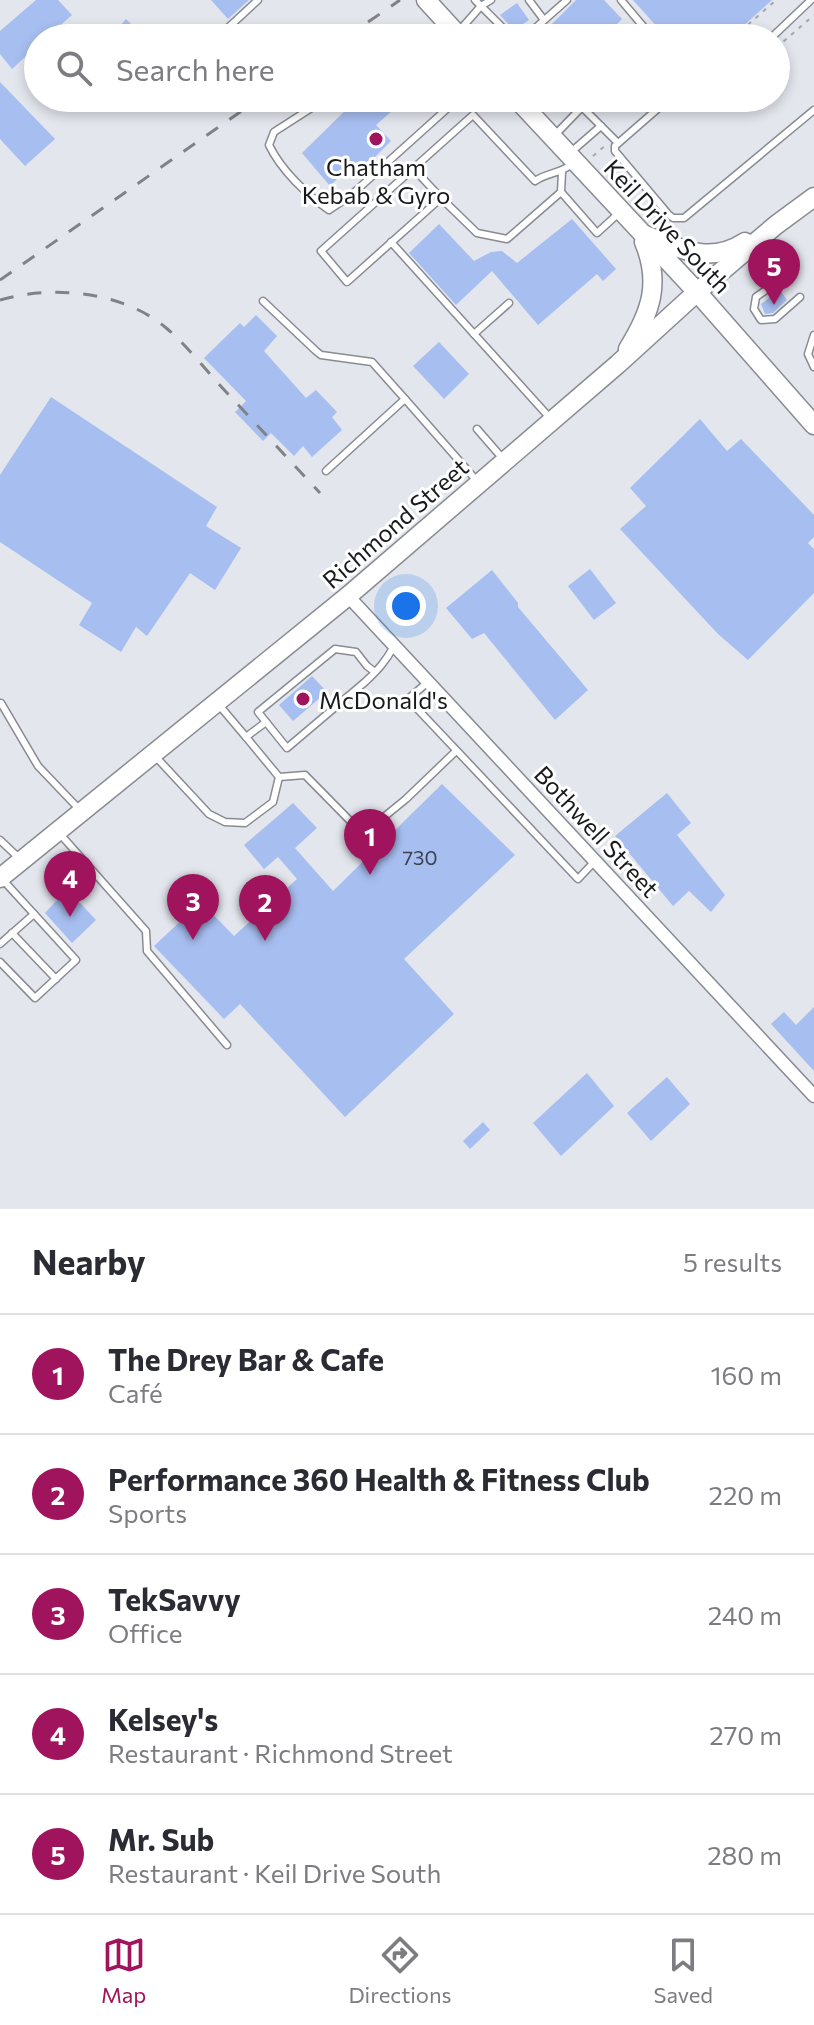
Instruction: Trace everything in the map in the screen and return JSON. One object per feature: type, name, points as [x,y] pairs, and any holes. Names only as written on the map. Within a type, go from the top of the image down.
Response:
[{"type":"main road","points":[[426,0],[448,24]]},
{"type":"main road","name":"Keil Drive South","points":[[529,112],[552,137],[568,163],[621,212],[697,292],[814,425]]},
{"type":"main road","name":"Richmond Street","points":[[0,877],[348,596],[618,364],[697,292],[814,197]]},
{"type":"main road","points":[[640,233],[702,255],[731,251],[776,225]]},
{"type":"main road","points":[[618,364],[637,334],[652,299],[653,264],[640,233]]},
{"type":"street","name":"Bothwell Street","points":[[348,596],[814,1096]]},
{"type":"lane","points":[[232,24],[258,0]]},
{"type":"lane","points":[[475,0],[499,24]]},
{"type":"lane","points":[[468,24],[481,6],[491,0]]},
{"type":"lane","points":[[529,0],[544,20]]},
{"type":"lane","points":[[540,24],[567,0]]},
{"type":"lane","points":[[621,0],[641,24]]},
{"type":"lane","points":[[786,24],[811,0]]},
{"type":"lane","points":[[654,112],[618,143],[615,151],[668,214],[679,219],[814,110]]},
{"type":"lane","points":[[305,112],[274,132],[269,145],[275,158],[314,200],[329,210],[350,196],[443,112]]},
{"type":"lane","points":[[552,137],[577,112]]},
{"type":"lane","points":[[587,112],[618,143]]},
{"type":"lane","points":[[441,198],[347,282],[321,251],[473,115],[535,181],[568,163],[601,126]]},
{"type":"lane","points":[[413,168],[477,233],[507,239],[561,192],[568,163]]},
{"type":"lane","points":[[561,192],[597,233],[621,212]]},
{"type":"lane","points":[[391,242],[552,420]]},
{"type":"lane","points":[[783,278],[756,297],[754,309],[761,320],[775,319],[800,297]]},
{"type":"lane","points":[[263,301],[321,355],[372,362],[479,483]]},
{"type":"lane","points":[[474,334],[509,303]]},
{"type":"lane","points":[[814,335],[808,354],[814,367]]},
{"type":"lane","points":[[326,471],[405,399]]},
{"type":"lane","points":[[477,429],[504,461]]},
{"type":"lane","points":[[375,672],[356,652],[335,649],[258,712],[287,748],[375,672],[384,664],[394,646]]},
{"type":"lane","points":[[428,682],[408,699],[456,751],[578,879],[595,861]]},
{"type":"lane","points":[[1,703],[38,766],[81,812]]},
{"type":"lane","points":[[216,703],[279,777]]},
{"type":"lane","points":[[246,737],[266,722]]},
{"type":"lane","points":[[279,777],[305,775],[363,834],[406,799],[456,751]]},
{"type":"lane","points":[[153,754],[209,814],[225,822],[245,823],[273,802],[279,777]]},
{"type":"lane","points":[[58,831],[146,931],[147,951],[227,1045]]},
{"type":"lane","points":[[0,840],[22,860]]},
{"type":"lane","points":[[0,877],[76,960],[35,998],[0,962]]},
{"type":"lane","points":[[0,944],[34,914]]},
{"type":"lane","points":[[12,933],[56,979]]},
{"type":"path","points":[[749,24],[776,0]]},
{"type":"path","points":[[790,36],[814,15]]},
{"type":"building","points":[[36,0],[58,0],[72,15],[62,24],[24,24],[24,58],[12,69],[0,54],[0,31]]},
{"type":"building","points":[[211,0],[249,0],[228,19]]},
{"type":"building","points":[[576,0],[604,0],[622,19],[617,24],[552,24]]},
{"type":"building","points":[[633,0],[772,0],[745,24],[654,24]]},
{"type":"building","points":[[517,3],[529,20],[523,24],[508,24],[500,15]]},
{"type":"building","points":[[0,82],[24,107],[24,112],[29,112],[55,139],[25,166],[0,139]]},
{"type":"building","points":[[344,112],[391,112],[376,125],[391,141],[364,168],[350,166],[330,186],[302,153]]},
{"type":"building","points":[[572,219],[616,269],[603,281],[597,274],[538,325],[492,271],[456,305],[409,253],[439,224],[474,261],[491,252],[502,251],[517,263]]},
{"type":"building","points":[[780,290],[787,300],[773,313],[765,314],[761,304]]},
{"type":"building","points":[[256,315],[277,336],[264,351],[306,398],[316,390],[337,412],[332,417],[342,430],[312,457],[303,446],[294,456],[271,433],[263,441],[235,412],[246,401],[204,358],[240,323],[244,327]]},
{"type":"building","points":[[439,342],[469,374],[444,399],[413,366]]},
{"type":"building","points":[[51,397],[217,507],[206,526],[241,548],[215,590],[190,573],[147,636],[136,627],[121,652],[79,625],[92,603],[0,542],[0,475]]},
{"type":"building","points":[[700,419],[727,451],[741,439],[814,515],[814,537],[808,543],[814,549],[814,593],[748,660],[718,634],[620,529],[646,506],[630,488]]},
{"type":"building","points":[[590,569],[616,603],[594,620],[568,586]]},
{"type":"building","points":[[492,570],[518,607],[588,690],[555,720],[484,633],[472,639],[446,608]]},
{"type":"building","name":"McDonald's","points":[[312,676],[327,692],[293,721],[279,705]]},
{"type":"building","points":[[442,784],[515,855],[404,959],[454,1014],[345,1117],[240,1004],[224,1019],[154,946],[201,902],[234,936],[297,879],[278,857],[264,869],[244,845],[293,803],[317,828],[295,848],[333,891]]},
{"type":"building","points":[[667,793],[691,823],[677,835],[725,895],[711,912],[689,891],[673,906],[615,836]]},
{"type":"building","points":[[67,889],[96,920],[72,943],[45,913]]},
{"type":"building","points":[[814,1007],[814,1071],[771,1024],[784,1012],[796,1025]]},
{"type":"building","points":[[587,1073],[614,1106],[561,1156],[533,1123]]},
{"type":"building","points":[[667,1077],[690,1104],[651,1141],[627,1113]]},
{"type":"building","points":[[483,1122],[490,1130],[470,1149],[463,1141]]},
{"type":"railway","points":[[365,24],[400,0]]},
{"type":"railway","points":[[0,280],[240,112]]},
{"type":"railway","points":[[0,300],[42,293],[86,294],[128,305],[148,315],[182,342],[320,493]]},
{"type":"place","name":"Chatham Kebab & Gyro","points":[[376,139]]},
{"type":"place","name":"Mr. Sub","points":[[774,305]]},
{"type":"place","name":"McDonald's","points":[[303,699]]},
{"type":"place","name":"The Drey Bar & Cafe","points":[[370,875]]},
{"type":"place","name":"Kelsey's","points":[[70,917]]},
{"type":"place","name":"TekSavvy","points":[[193,940]]},
{"type":"place","name":"Performance 360 Health & Fitness Club","points":[[265,941]]}]
